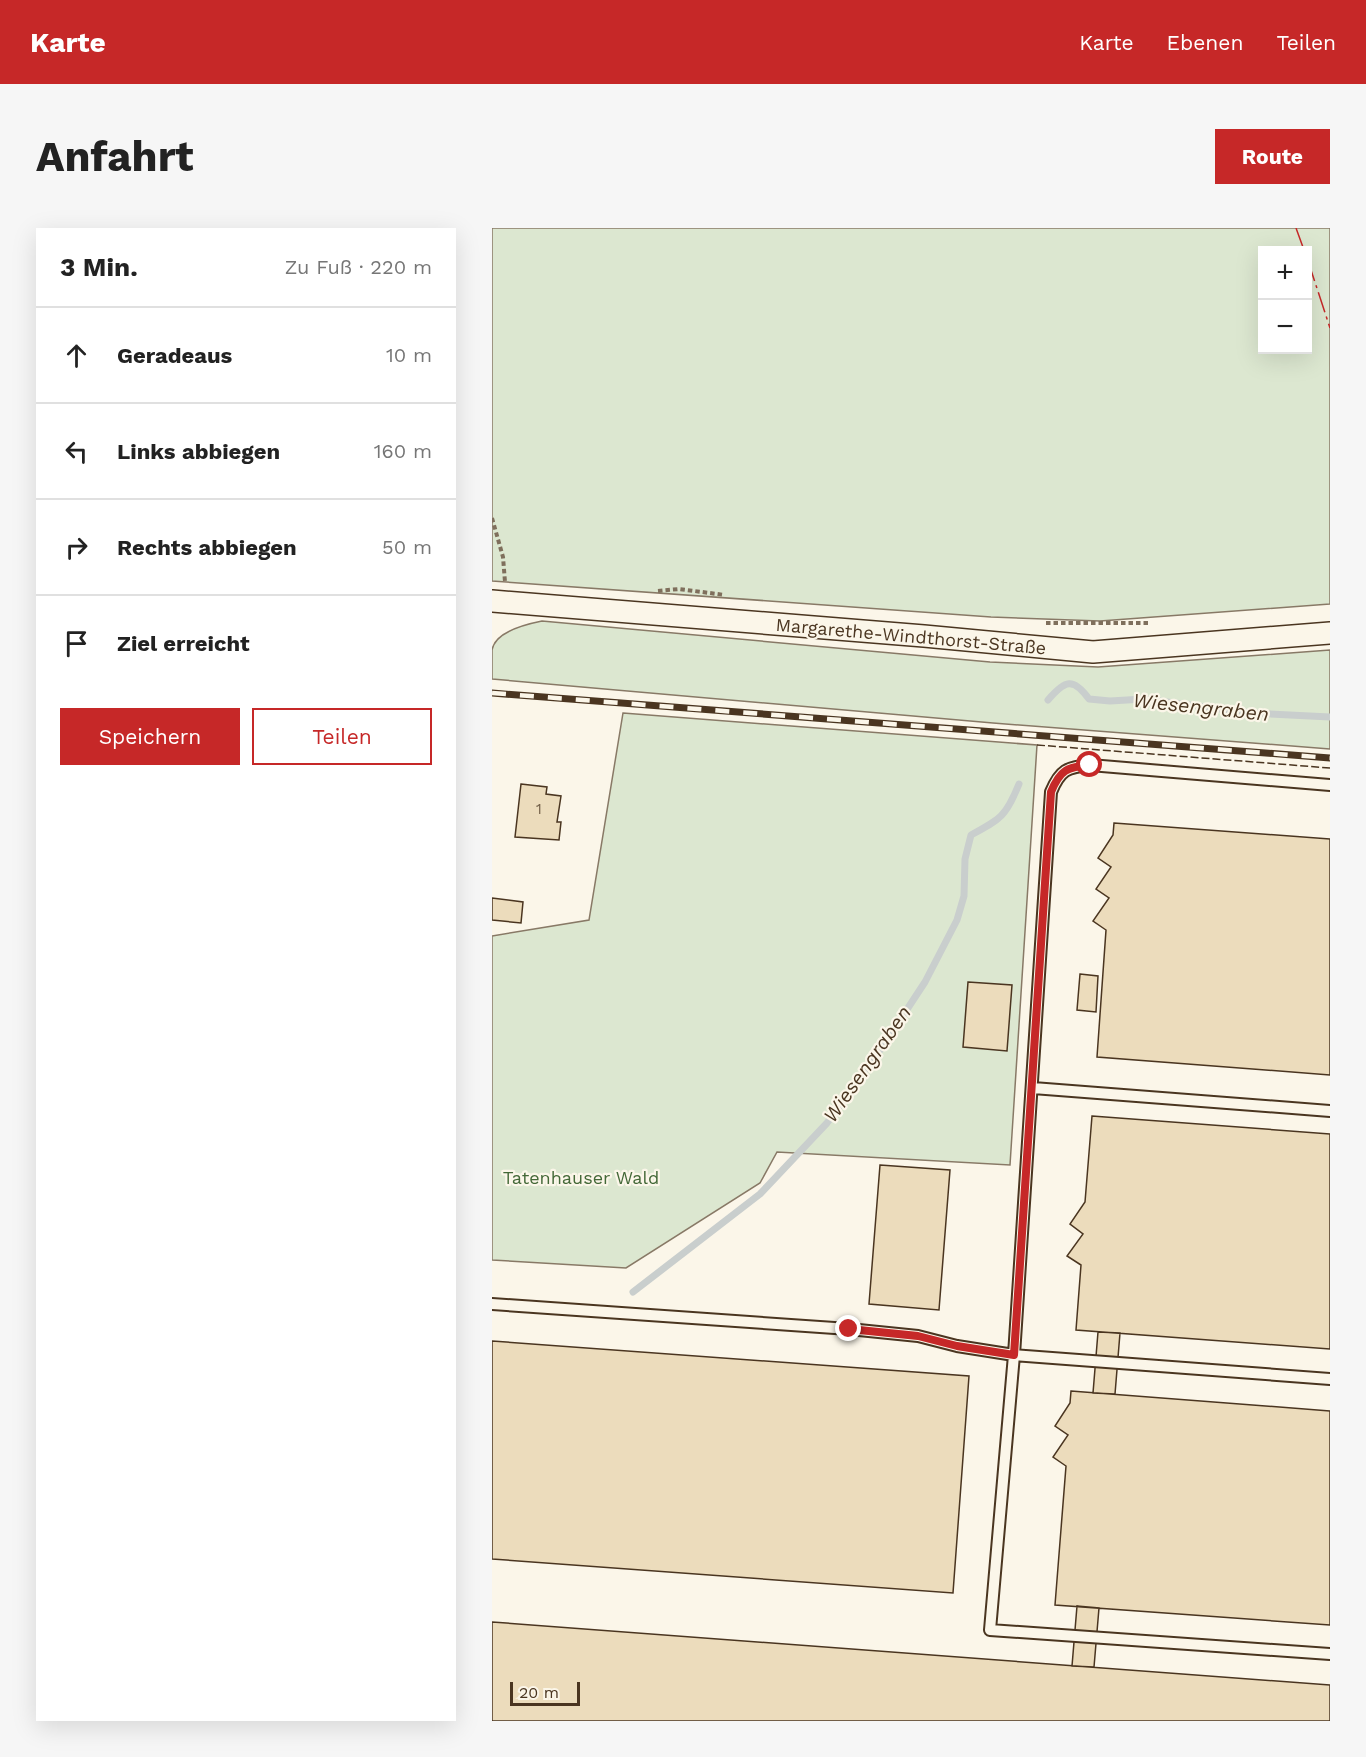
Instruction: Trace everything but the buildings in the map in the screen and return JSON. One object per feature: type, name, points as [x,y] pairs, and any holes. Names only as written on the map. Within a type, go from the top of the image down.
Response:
[{"type":"street","name":"Margarethe-Windthorst-Straße","points":[[499,591],[1093,652],[1330,633]]},
{"type":"lane","points":[[1330,784],[1090,765],[1072,766],[1058,776],[1051,792],[1014,1355],[990,1630],[1330,1654]]},
{"type":"lane","points":[[1033,1088],[1330,1111]]},
{"type":"lane","points":[[492,1304],[918,1336],[957,1346],[1014,1355],[1330,1379]]},
{"type":"path","points":[[492,518],[503,557],[499,591]]},
{"type":"path","points":[[657,591],[679,589],[733,597]]},
{"type":"path","points":[[1045,623],[1152,623]]},
{"type":"green space","points":[[492,228],[1330,228],[1330,604],[1100,621],[991,617],[492,581]]},
{"type":"green space","points":[[542,621],[990,662],[1098,667],[1330,650],[1330,749],[993,723],[492,679],[494,643],[512,629]]},
{"type":"green space","name":"Tatenhauser Wald","points":[[623,713],[1037,745],[1010,1165],[777,1152],[760,1183],[626,1268],[492,1260],[492,936],[589,920]]},
{"type":"waterway","name":"Wiesengraben","points":[[1048,700],[1059,688],[1073,684],[1089,699],[1110,701],[1144,699],[1251,713],[1330,717]]},
{"type":"waterway","name":"Wiesengraben","points":[[633,1292],[760,1194],[827,1123],[883,1046],[925,982],[957,920],[964,896],[965,859],[971,835],[1001,816],[1019,784]]},
{"type":"railway","points":[[492,693],[1330,758]]},
{"type":"fence","points":[[1037,745],[1330,768]]},
{"type":"power","points":[[1296,228],[1303,246]]},
{"type":"power","points":[[1312,273],[1330,328]]},
{"type":"route","points":[[849,1329],[918,1336],[957,1346],[1014,1355],[1051,792],[1058,776],[1072,766],[1090,765]]}]
